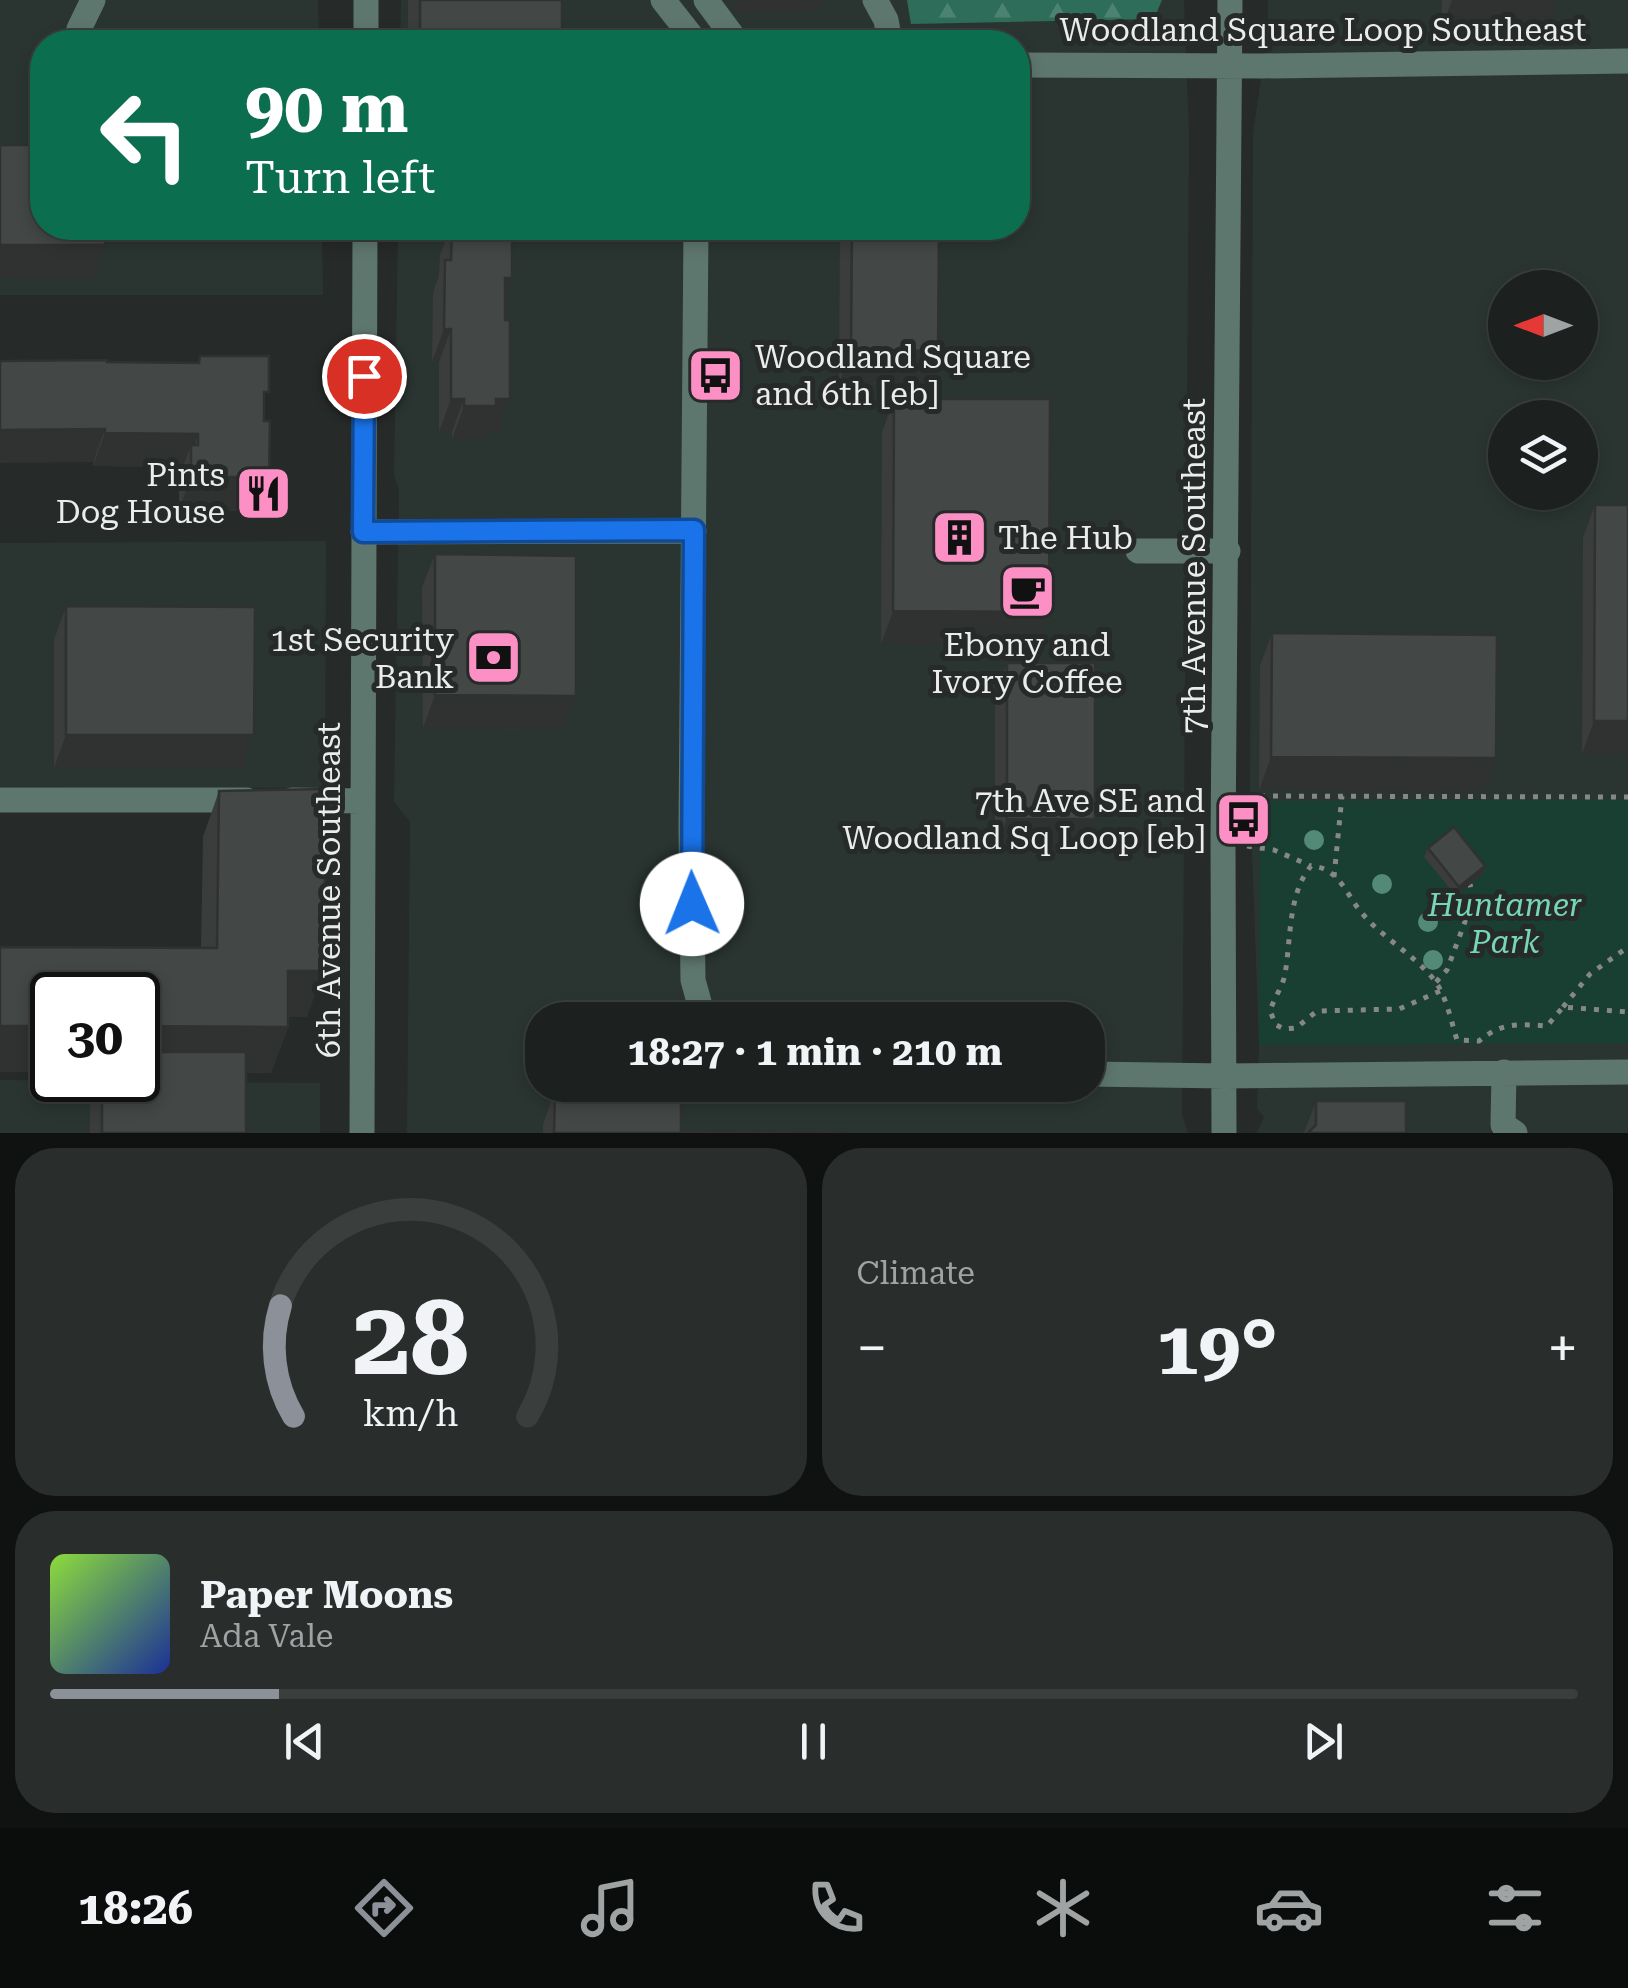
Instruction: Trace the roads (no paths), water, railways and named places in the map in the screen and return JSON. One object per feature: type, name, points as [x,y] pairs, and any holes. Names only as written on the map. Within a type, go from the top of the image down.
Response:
[{"type":"street","points":[[78,30],[92,0]]},
{"type":"street","points":[[366,0],[366,30]]},
{"type":"street","points":[[663,0],[687,30]]},
{"type":"street","points":[[706,0],[728,30]]},
{"type":"street","points":[[875,0],[888,30]]},
{"type":"street","name":"7th Avenue Southeast","points":[[1224,1133],[1230,0]]},
{"type":"street","name":"Woodland Square Loop Southeast","points":[[1030,65],[1628,61]]},
{"type":"street","name":"6th Avenue Southeast","points":[[362,1133],[364,240]]},
{"type":"street","points":[[696,240],[691,718],[694,980],[700,1002]]},
{"type":"street","points":[[363,532],[694,530]]},
{"type":"street","points":[[1138,551],[1228,551]]},
{"type":"street","points":[[0,800],[362,801]]},
{"type":"street","points":[[1504,1072],[1503,1125],[1514,1133]]},
{"type":"street","points":[[1105,1074],[1628,1072]]},
{"type":"place","name":"Woodland Square and 6th [eb]","points":[[716,375]]},
{"type":"place","name":"Pints Dog House","points":[[264,493]]},
{"type":"place","name":"The Hub","points":[[959,538]]},
{"type":"place","name":"Ebony and Ivory Coffee","points":[[1027,591]]},
{"type":"place","name":"1st Security Bank","points":[[493,658]]},
{"type":"place","name":"7th Ave SE and Woodland Sq Loop [eb]","points":[[1244,819]]},
{"type":"park label","name":"Huntamer Park","points":[[1505,924]]}]
